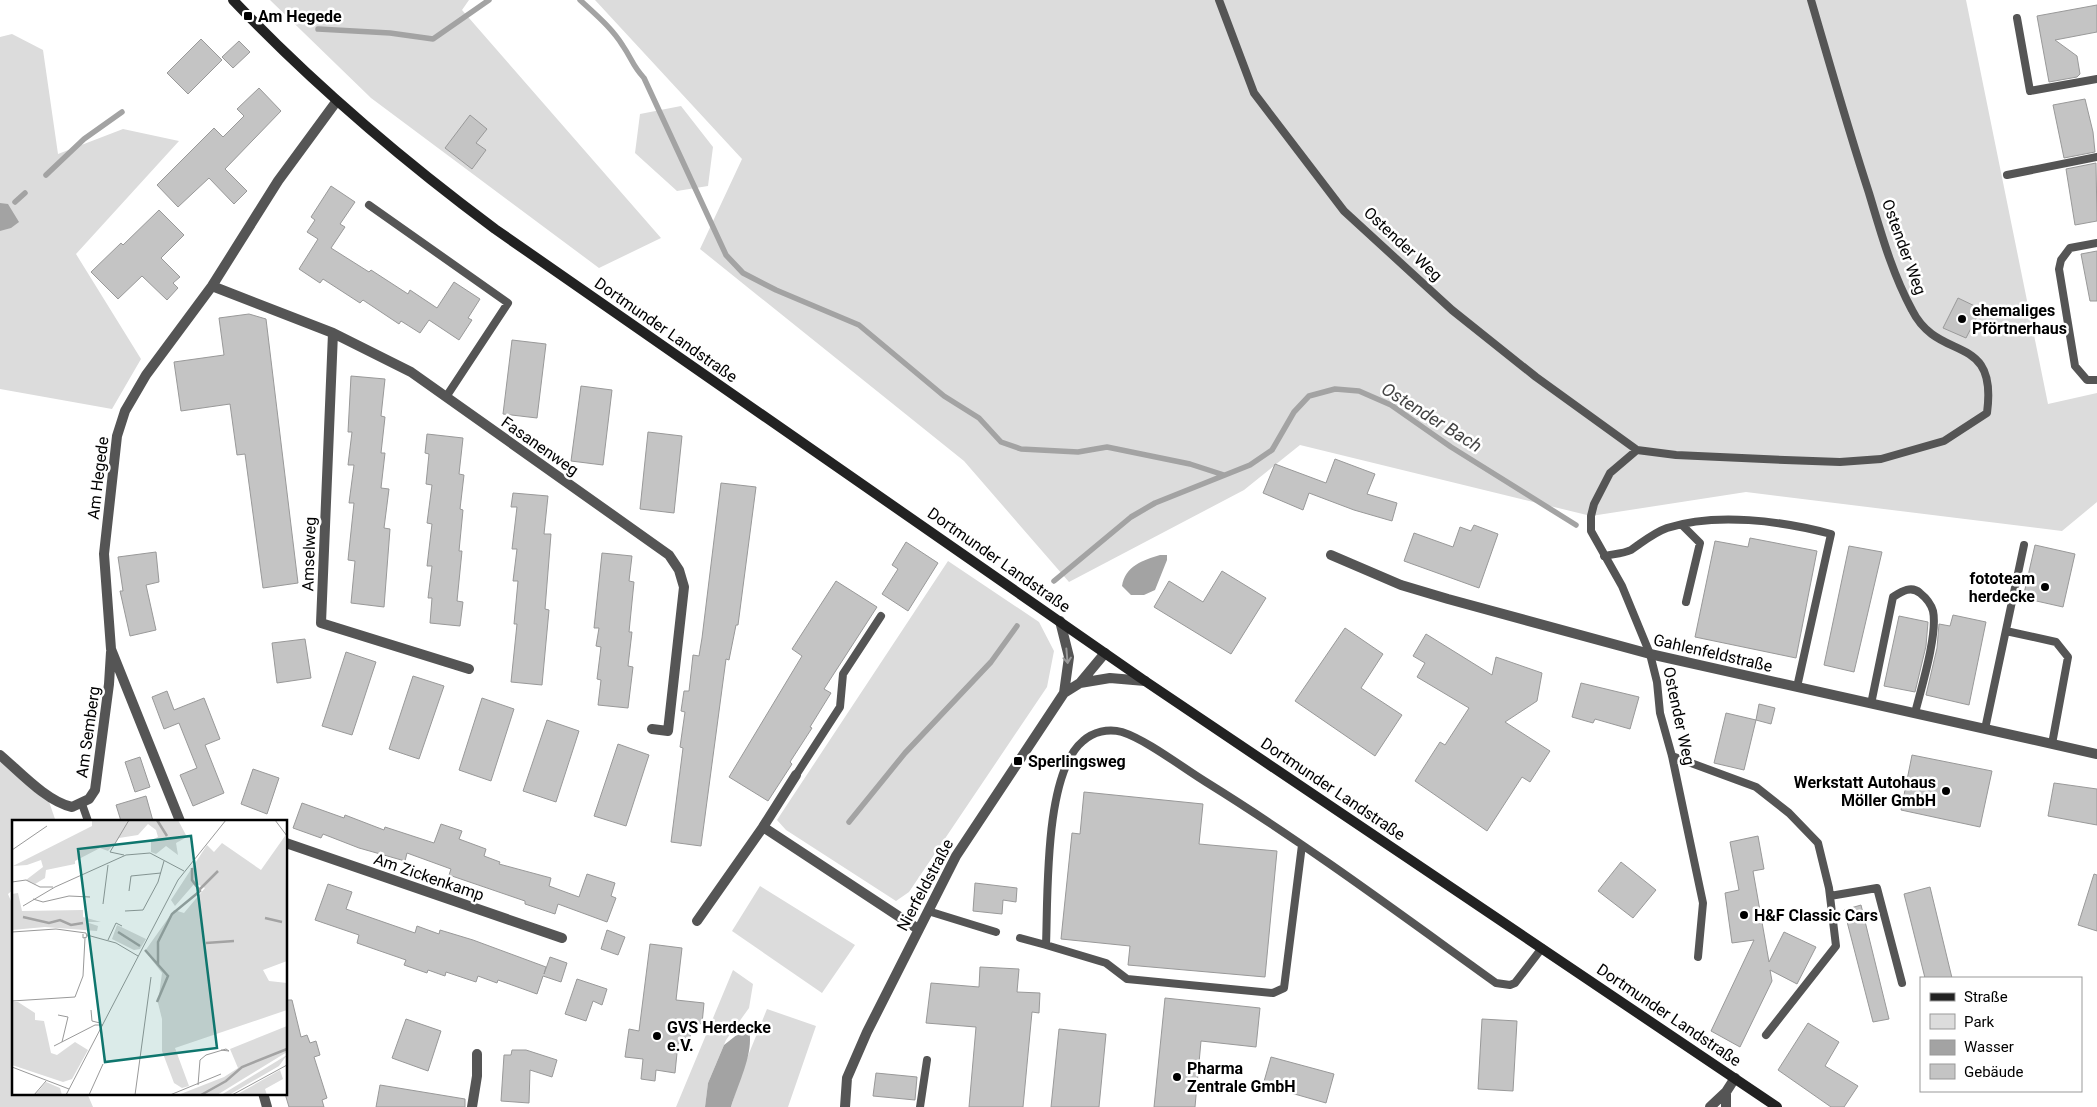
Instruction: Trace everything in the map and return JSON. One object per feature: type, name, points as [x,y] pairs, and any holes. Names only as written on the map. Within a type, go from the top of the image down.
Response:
[{"type":"main road","name":"Dortmunder Landstraße","points":[[233,0],[336,102],[417,171],[495,230],[1145,681],[1777,1107]]},
{"type":"street","name":"Am Hegede","points":[[180,820],[112,649],[104,554],[116,436],[125,411],[146,375],[212,286],[278,181],[336,102]]},
{"type":"street","name":"Fasanenweg","points":[[212,286],[333,332],[403,368],[668,555],[679,570],[684,587],[668,731],[652,729]]},
{"type":"street","name":"Amselweg","points":[[333,332],[322,623],[469,669]]},
{"type":"street","name":"Gahlenfeldstraße","points":[[1331,555],[1401,585],[1496,614],[1650,654],[2097,754]]},
{"type":"street","name":"Nierfeldstraße","points":[[1060,621],[1069,657],[1064,693]]},
{"type":"street","name":"Am Semberg","points":[[82,804],[95,790],[112,649]]},
{"type":"street","name":"Nierfeldstraße","points":[[844,1107],[847,1078],[867,1032],[956,856],[1064,693],[1080,683],[1105,653]]},
{"type":"street","name":"Nierfeldstraße","points":[[1080,683],[1110,678],[1145,681]]},
{"type":"street","points":[[0,755],[51,798],[72,807],[82,804]]},
{"type":"street","points":[[697,922],[763,827],[796,775]]},
{"type":"street","points":[[763,827],[918,929]]},
{"type":"street","name":"Am Zickenkamp","points":[[288,844],[562,938]]},
{"type":"street","points":[[472,1107],[477,1076],[477,1054]]},
{"type":"street","points":[[1710,1107],[1726,1092],[1736,1078]]},
{"type":"street","points":[[1726,1092],[1726,1107]]},
{"type":"street","points":[[263,1094],[267,1107]]},
{"type":"lane","name":"Ostender Weg","points":[[1219,0],[1254,93],[1344,211],[1452,310],[1536,377],[1637,450],[1676,455],[1785,460],[1840,462],[1881,459],[1944,441],[1986,413],[1989,392],[1987,374],[1978,359],[1936,339],[1913,313],[1898,282],[1843,112],[1811,0]]},
{"type":"lane","points":[[2017,18],[2030,91],[2097,79]]},
{"type":"lane","points":[[2007,175],[2097,157]]},
{"type":"lane","points":[[369,205],[508,303],[446,397]]},
{"type":"lane","points":[[2097,244],[2070,248],[2061,260],[2059,269],[2075,366],[2087,380],[2097,380]]},
{"type":"lane","name":"Ostender Weg","points":[[1637,450],[1610,473],[1594,504],[1591,516],[1591,531],[1622,586],[1650,654],[1657,682],[1660,713],[1672,756],[1703,903],[1698,956]]},
{"type":"lane","points":[[1604,556],[1629,551],[1649,536],[1682,525],[1707,520],[1765,522],[1805,527],[1831,534],[1797,688]]},
{"type":"lane","points":[[1682,525],[1700,543],[1686,602]]},
{"type":"lane","points":[[1985,729],[2024,545]]},
{"type":"lane","points":[[1870,704],[1893,597],[1905,590],[1917,590],[1925,596],[1933,611],[1933,632],[1915,713]]},
{"type":"lane","points":[[796,775],[840,708],[843,674],[881,616]]},
{"type":"lane","points":[[2006,631],[2056,642],[2068,656],[2052,744]]},
{"type":"lane","points":[[1046,945],[1053,814],[1062,776],[1069,759],[1082,741],[1094,733],[1110,730],[1132,737],[1242,805],[1302,845],[1496,983],[1515,983],[1542,948]]},
{"type":"lane","points":[[1672,756],[1756,787],[1789,813],[1818,843],[1830,896],[1836,946],[1766,1035]]},
{"type":"lane","points":[[82,804],[88,820]]},
{"type":"lane","points":[[1020,938],[1106,963],[1127,979],[1273,993],[1279,992],[1284,988],[1302,845]]},
{"type":"lane","points":[[1830,896],[1876,888],[1902,983]]},
{"type":"lane","points":[[928,911],[996,932]]},
{"type":"lane","points":[[920,1107],[926,1060]]},
{"type":"green space","points":[[270,0],[469,0],[462,10],[661,238],[599,268],[371,98]]},
{"type":"green space","points":[[595,0],[1966,0],[2048,404],[2097,393],[2097,502],[2062,531],[1746,492],[1591,516],[1300,445],[1244,490],[1069,582],[964,461],[700,249],[742,159]]},
{"type":"green space","points":[[12,34],[43,50],[58,154],[123,129],[179,141],[76,254],[141,359],[112,409],[0,389],[0,37]]},
{"type":"green space","points":[[681,106],[713,147],[708,186],[677,191],[635,153],[640,114]]},
{"type":"green space","points":[[948,561],[1039,622],[1054,651],[1047,687],[909,892],[896,901],[786,830],[777,820]]},
{"type":"green space","points":[[0,752],[46,793],[55,819],[12,820],[12,891],[8,894],[12,903],[12,1094],[87,1094],[93,1107],[0,1107]]},
{"type":"green space","points":[[760,886],[855,945],[822,993],[732,931]]},
{"type":"green space","points":[[733,970],[753,984],[749,1008],[726,1040],[708,1083],[705,1107],[676,1107]]},
{"type":"green space","points":[[767,1009],[816,1026],[788,1107],[731,1107],[743,1068]]},
{"type":"water","points":[[0,203],[8,204],[19,222],[11,228],[0,231]]},
{"type":"water","points":[[1160,555],[1167,555],[1167,560],[1155,590],[1144,595],[1131,595],[1122,586],[1127,573],[1141,562]]},
{"type":"water","points":[[748,1026],[750,1045],[748,1056],[731,1107],[705,1107],[708,1083],[724,1045]]},
{"type":"building","points":[[2097,5],[2097,32],[2055,40],[2077,56],[2080,74],[2077,77],[2049,82],[2037,16]]},
{"type":"building","points":[[201,39],[222,60],[188,94],[167,73]]},
{"type":"building","points":[[239,41],[250,52],[233,68],[222,57]]},
{"type":"building","points":[[259,88],[281,111],[225,169],[247,191],[234,204],[209,178],[178,207],[157,185],[214,128],[223,137],[244,116],[237,109]]},
{"type":"building","points":[[2085,99],[2093,132],[2095,152],[2064,158],[2053,105]]},
{"type":"building","points":[[470,115],[487,129],[476,143],[486,150],[472,169],[445,148]]},
{"type":"building","points":[[2096,163],[2097,221],[2075,225],[2066,169]]},
{"type":"building","points":[[331,186],[355,202],[340,224],[345,227],[331,248],[369,272],[371,270],[408,294],[410,290],[437,308],[454,282],[480,299],[468,318],[472,320],[459,340],[429,320],[420,333],[401,321],[399,324],[363,300],[360,303],[323,279],[320,283],[299,269],[318,239],[307,232],[315,220],[311,217]]},
{"type":"building","points":[[159,210],[184,235],[161,258],[180,277],[173,283],[178,288],[167,300],[142,276],[118,299],[91,272],[121,243],[123,245]]},
{"type":"building","points":[[2097,251],[2097,301],[2090,301],[2081,254]]},
{"type":"building","name":"ehemaliges Pförtnerhaus","points":[[1958,298],[1981,309],[1966,338],[1943,328]]},
{"type":"building","points":[[249,314],[266,319],[298,583],[263,588],[245,454],[237,455],[230,404],[181,411],[174,362],[224,355],[219,318]]},
{"type":"building","points":[[512,340],[546,344],[537,418],[503,414]]},
{"type":"building","points":[[351,376],[385,379],[381,416],[385,417],[381,453],[385,453],[381,488],[389,489],[384,528],[390,529],[384,607],[351,603],[355,561],[348,560],[354,503],[349,503],[354,465],[348,465],[352,432],[348,432]]},
{"type":"building","points":[[581,386],[612,390],[603,465],[571,461]]},
{"type":"building","points":[[648,432],[682,436],[674,513],[640,509]]},
{"type":"building","points":[[427,434],[463,438],[459,474],[464,475],[460,509],[463,510],[459,551],[462,551],[457,601],[463,602],[460,626],[430,623],[432,598],[428,598],[432,566],[427,566],[432,524],[427,523],[432,485],[426,484],[429,454],[425,453]]},
{"type":"building","points":[[1335,459],[1375,474],[1367,494],[1397,503],[1392,521],[1354,510],[1309,493],[1303,510],[1263,493],[1275,464],[1326,483]]},
{"type":"building","points":[[721,483],[756,487],[738,625],[736,625],[729,660],[726,659],[701,846],[671,842],[683,748],[680,747],[685,712],[681,711],[684,691],[689,691],[693,655],[699,656]]},
{"type":"building","points":[[513,493],[548,496],[544,534],[551,534],[545,609],[549,610],[542,685],[511,682],[517,624],[514,624],[518,581],[513,581],[517,549],[512,549],[517,507],[511,507]]},
{"type":"building","points":[[1474,525],[1498,534],[1479,588],[1404,561],[1414,533],[1453,547],[1460,527],[1471,531]]},
{"type":"building","points":[[1750,538],[1817,551],[1796,658],[1695,637],[1715,541],[1748,547]]},
{"type":"building","points":[[906,542],[938,563],[908,611],[882,594],[898,569],[892,565]]},
{"type":"building","points":[[2035,545],[2075,554],[2063,607],[2023,598]]},
{"type":"building","points":[[1849,546],[1882,552],[1854,672],[1824,665]]},
{"type":"building","points":[[156,552],[159,582],[146,585],[156,630],[130,636],[120,591],[123,591],[118,557]]},
{"type":"building","points":[[602,553],[632,556],[629,581],[634,582],[629,632],[632,632],[628,666],[633,667],[628,708],[598,705],[601,680],[597,679],[601,647],[596,646],[599,628],[594,628]]},
{"type":"building","points":[[1222,571],[1266,598],[1231,654],[1154,607],[1169,581],[1203,602]]},
{"type":"building","points":[[836,581],[877,607],[824,689],[831,693],[810,727],[812,728],[790,762],[792,764],[768,801],[729,777],[802,656],[792,649]]},
{"type":"building","points":[[1953,615],[1986,622],[1969,705],[1926,695],[1937,648],[1939,624],[1950,626]]},
{"type":"building","points":[[1899,616],[1928,622],[1926,646],[1915,692],[1884,686]]},
{"type":"building","points":[[1345,628],[1383,654],[1361,688],[1402,715],[1375,756],[1295,701]]},
{"type":"building","points":[[1426,634],[1492,675],[1496,657],[1542,673],[1537,701],[1505,722],[1550,751],[1530,782],[1522,777],[1487,831],[1415,781],[1440,742],[1445,745],[1469,708],[1417,677],[1425,663],[1413,656]]},
{"type":"building","points":[[305,639],[311,678],[277,683],[272,643]]},
{"type":"building","points":[[346,652],[376,662],[352,735],[322,726]]},
{"type":"building","points":[[413,676],[444,686],[419,759],[389,749]]},
{"type":"building","points":[[1581,683],[1639,697],[1630,729],[1595,719],[1593,723],[1572,717]]},
{"type":"building","points":[[167,691],[174,710],[204,698],[220,739],[205,745],[224,793],[193,806],[180,775],[197,768],[179,723],[164,729],[152,697]]},
{"type":"building","points":[[482,698],[514,709],[491,781],[459,770]]},
{"type":"building","points":[[1759,704],[1775,708],[1771,724],[1756,720]]},
{"type":"building","points":[[1726,713],[1756,720],[1744,770],[1714,763]]},
{"type":"building","points":[[547,720],[579,731],[556,802],[523,791]]},
{"type":"building","points":[[618,744],[649,755],[626,826],[594,816]]},
{"type":"building","name":"Werkstatt Autohaus Möller GmbH","points":[[1912,755],[1992,771],[1980,827],[1901,810]]},
{"type":"building","points":[[140,757],[150,787],[135,792],[125,762]]},
{"type":"building","points":[[253,769],[279,778],[267,814],[241,804]]},
{"type":"building","points":[[2054,783],[2097,789],[2097,825],[2048,816]]},
{"type":"building","points":[[1084,792],[1203,804],[1199,844],[1277,851],[1265,977],[1128,965],[1130,946],[1061,939],[1072,833],[1080,834]]},
{"type":"building","points":[[146,796],[153,820],[121,820],[116,805]]},
{"type":"building","points":[[302,803],[344,818],[345,815],[384,830],[385,827],[434,843],[441,824],[462,831],[459,839],[486,849],[484,856],[500,862],[499,864],[551,878],[549,886],[579,897],[587,874],[615,883],[611,896],[616,898],[607,922],[558,904],[555,914],[525,904],[525,901],[449,875],[451,869],[407,853],[405,861],[359,848],[323,834],[321,838],[293,828]]},
{"type":"building","points":[[1758,836],[1764,869],[1753,871],[1769,962],[1784,932],[1816,947],[1797,984],[1770,970],[1772,981],[1740,1047],[1711,1031],[1754,940],[1732,943],[1725,893],[1739,890],[1730,842]]},
{"type":"building","points":[[1621,862],[1656,890],[1633,918],[1598,891]]},
{"type":"building","points":[[2094,874],[2097,875],[2097,931],[2078,925]]},
{"type":"building","points":[[975,883],[1017,888],[1016,902],[1003,900],[1002,914],[973,911]]},
{"type":"building","points":[[328,884],[352,892],[346,909],[415,933],[417,926],[439,934],[440,930],[473,940],[546,967],[544,974],[550,957],[567,963],[561,982],[543,976],[537,994],[498,980],[497,983],[478,976],[476,982],[446,972],[445,976],[428,970],[427,973],[404,965],[406,960],[357,943],[359,935],[315,920]]},
{"type":"building","points":[[1930,887],[1952,977],[1925,977],[1904,894]]},
{"type":"building","points":[[1861,905],[1889,1019],[1873,1022],[1844,910]]},
{"type":"building","points":[[607,930],[625,937],[618,955],[601,949]]},
{"type":"building","points":[[650,944],[682,948],[676,1000],[704,1003],[702,1024],[696,1023],[695,1030],[691,1030],[689,1045],[678,1043],[675,1073],[656,1070],[655,1081],[641,1079],[643,1059],[625,1057],[629,1029],[639,1031]]},
{"type":"building","points":[[980,967],[1019,969],[1017,992],[1040,993],[1039,1013],[1032,1012],[1023,1107],[969,1107],[976,1027],[926,1023],[931,983],[979,987]]},
{"type":"building","points":[[577,979],[607,989],[602,1005],[593,1001],[586,1021],[565,1014]]},
{"type":"building","name":"Pharma Zentrale GmbH","points":[[1165,998],[1260,1008],[1256,1047],[1201,1041],[1195,1107],[1154,1107]]},
{"type":"building","points":[[288,1000],[292,1000],[301,1037],[307,1035],[310,1043],[316,1041],[320,1055],[314,1057],[327,1098],[322,1100],[324,1107],[289,1107],[286,1094],[288,1094]]},
{"type":"building","points":[[406,1019],[441,1031],[428,1071],[392,1058]]},
{"type":"building","points":[[1482,1019],[1517,1021],[1513,1091],[1478,1089]]},
{"type":"building","points":[[1808,1023],[1839,1042],[1825,1066],[1858,1086],[1844,1107],[1831,1107],[1778,1070]]},
{"type":"building","points":[[1059,1029],[1106,1034],[1099,1107],[1051,1107]]},
{"type":"building","points":[[512,1050],[526,1050],[557,1060],[552,1077],[530,1070],[529,1103],[501,1101],[504,1055],[511,1055]]},
{"type":"building","points":[[1271,1057],[1334,1074],[1326,1103],[1263,1085]]},
{"type":"building","points":[[876,1073],[917,1077],[915,1100],[873,1096]]},
{"type":"building","points":[[380,1085],[465,1099],[465,1107],[376,1107]]},
{"type":"waterway","points":[[318,29],[390,33],[433,39],[489,0]]},
{"type":"waterway","points":[[580,0],[619,39],[644,78],[726,255],[743,273],[776,290],[859,325],[944,396],[979,418],[1001,442],[1021,449],[1078,452],[1107,447],[1190,464],[1224,475]]},
{"type":"waterway","points":[[46,175],[84,139],[122,112]]},
{"type":"waterway","points":[[15,202],[25,193]]},
{"type":"waterway","name":"Ostender Bach","points":[[1054,581],[1131,517],[1155,503],[1250,465],[1272,450],[1294,412],[1309,396],[1335,389],[1359,391],[1391,405],[1451,447],[1576,525]]},
{"type":"waterway","points":[[849,822],[905,753],[991,662],[1017,626]]},
{"type":"place","name":"Am Hegede","points":[[248,16]]},
{"type":"place","name":"ehemaliges Pförtnerhaus","points":[[1962,319]]},
{"type":"place","name":"fototeam herdecke","points":[[2045,587]]},
{"type":"place","name":"Sperlingsweg","points":[[1018,761]]},
{"type":"place","name":"Werkstatt Autohaus Möller GmbH","points":[[1946,791]]},
{"type":"place","name":"H&F Classic Cars","points":[[1744,915]]},
{"type":"place","name":"GVS Herdecke e.V.","points":[[657,1036]]},
{"type":"place","name":"Pharma Zentrale GmbH","points":[[1177,1077]]}]
